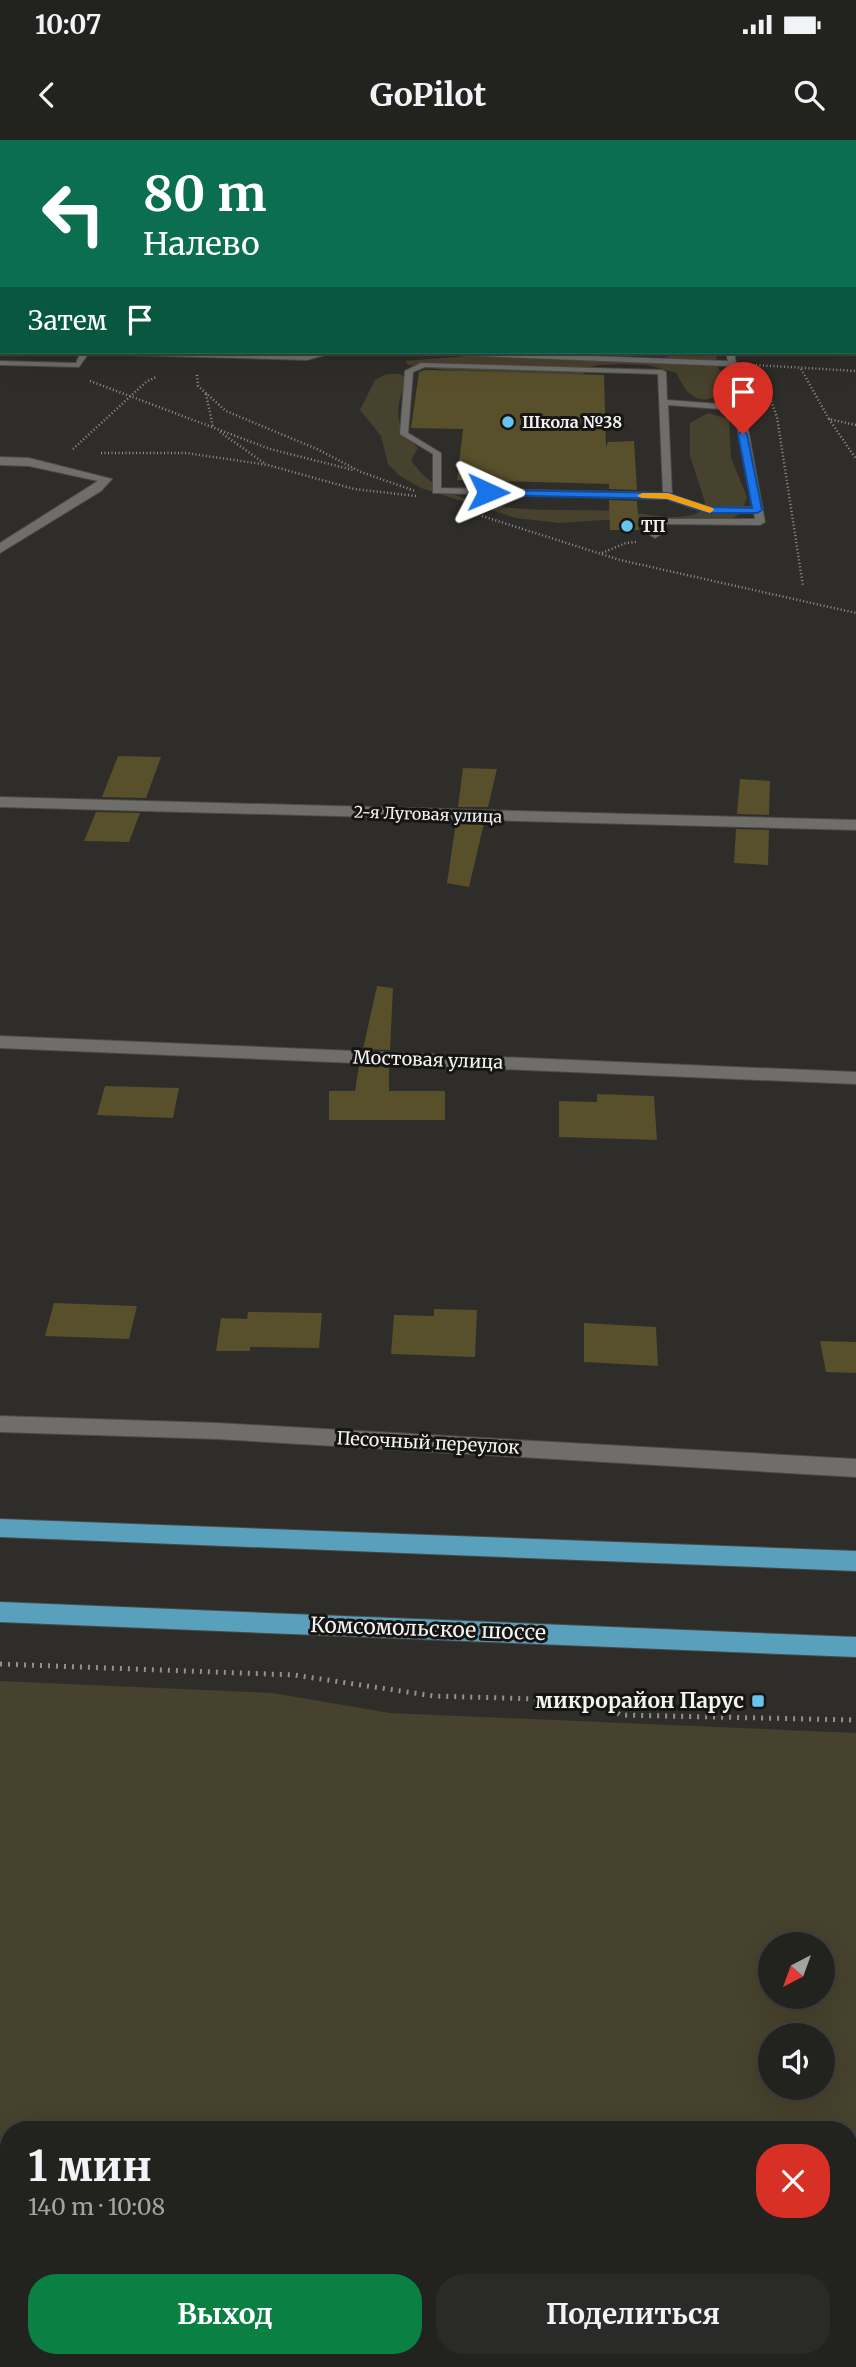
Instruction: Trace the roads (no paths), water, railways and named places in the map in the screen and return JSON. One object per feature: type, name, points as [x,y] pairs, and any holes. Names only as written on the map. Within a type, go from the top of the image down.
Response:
[{"type":"main road","points":[[0,1528],[856,1561]]},
{"type":"main road","name":"Комсомольское шоссе","points":[[0,1612],[856,1647]]},
{"type":"street","points":[[0,461],[29,462],[106,479],[97,488],[0,549]]},
{"type":"street","name":"2-я Луговая улица","points":[[0,802],[856,825]]},
{"type":"street","name":"Мостовая улица","points":[[0,1042],[856,1078]]},
{"type":"street","name":"Песочный переулок","points":[[0,1424],[231,1432],[856,1468]]},
{"type":"lane","points":[[0,363],[79,365],[84,354]]},
{"type":"lane","points":[[190,354],[307,358],[324,354]]},
{"type":"lane","points":[[480,354],[732,364]]},
{"type":"lane","points":[[655,535],[655,521],[760,523],[730,354]]},
{"type":"lane","points":[[668,496],[662,372],[424,365],[409,371],[404,435],[437,453],[436,491],[668,496],[707,510],[757,510]]},
{"type":"lane","points":[[662,402],[710,408],[738,408]]},
{"type":"place","name":"Школа №38","points":[[508,422]]},
{"type":"place","name":"ТП","points":[[627,526]]},
{"type":"place","name":"микрорайон Парус","points":[[758,1701]]}]
